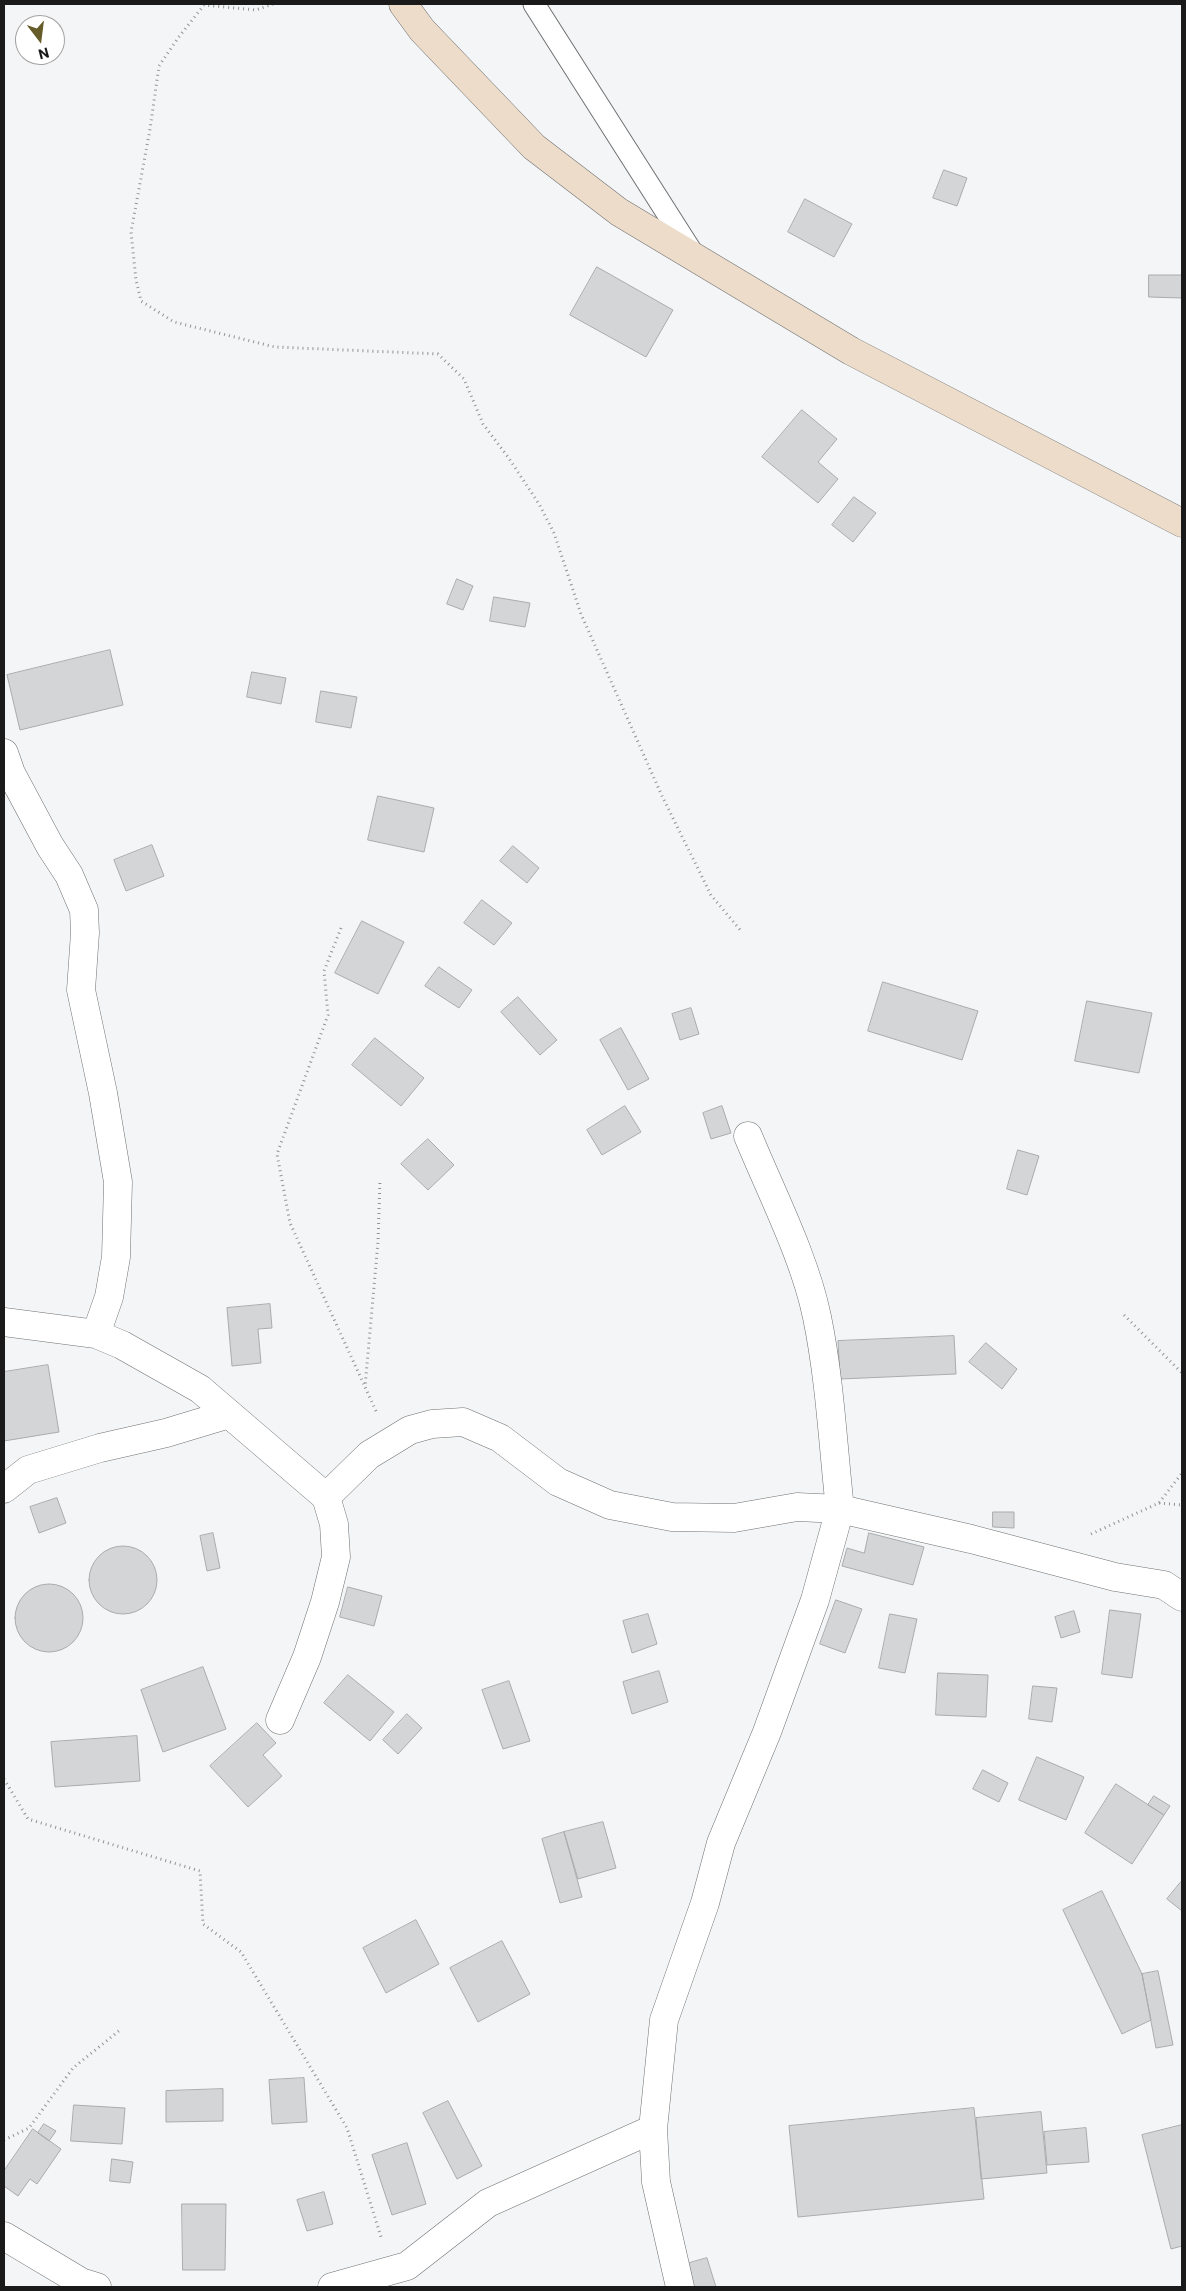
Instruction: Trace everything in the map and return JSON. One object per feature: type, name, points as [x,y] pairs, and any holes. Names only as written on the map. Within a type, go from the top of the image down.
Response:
[{"type":"main road","points":[[403,4],[422,30],[534,147],[620,212],[851,351],[1182,523]]},
{"type":"street","points":[[4,753],[11,773],[50,846],[69,875],[84,910],[81,990],[103,1093],[118,1182],[116,1257],[109,1297],[96,1334]]},
{"type":"street","points":[[680,2287],[656,2182],[653,2129],[664,2020],[705,1903],[721,1843],[767,1732],[815,1600],[840,1510],[828,1387],[817,1316],[804,1272],[748,1136]]},
{"type":"street","points":[[4,1322],[96,1334],[122,1345],[200,1389],[326,1498],[334,1524],[336,1557],[325,1602],[307,1657],[280,1720]]},
{"type":"street","points":[[4,1489],[28,1470],[100,1448],[166,1433],[229,1414]]},
{"type":"street","points":[[326,1498],[369,1455],[388,1442],[410,1430],[424,1426],[463,1422],[500,1438],[558,1482],[610,1505],[672,1516],[734,1518],[797,1507],[840,1510],[971,1539],[1115,1577],[1164,1585],[1182,1597]]},
{"type":"street","points":[[332,2287],[407,2266],[488,2203],[653,2129]]},
{"type":"street","points":[[4,2236],[81,2282],[97,2287]]},
{"type":"lane","points":[[534,4],[696,258]]},
{"type":"path","points":[[273,4],[256,10],[204,6],[178,38],[159,66],[131,232],[136,280],[141,301],[174,322],[275,347],[438,354],[464,379],[483,424],[529,488],[554,533],[581,614],[662,796],[711,895],[741,932]]},
{"type":"path","points":[[341,928],[324,971],[328,1015],[277,1154],[290,1223],[388,1442]]},
{"type":"path","points":[[365,1387],[378,1242],[380,1180]]},
{"type":"path","points":[[1124,1315],[1182,1373]]},
{"type":"path","points":[[1089,1534],[1159,1503],[1182,1474]]},
{"type":"path","points":[[1159,1503],[1182,1505]]},
{"type":"path","points":[[4,1779],[28,1819],[200,1871],[203,1924],[241,1952],[347,2128],[392,2271]]},
{"type":"path","points":[[4,2140],[29,2128],[73,2068],[120,2030]]},
{"type":"building","points":[[944,170],[967,178],[957,206],[933,198]]},
{"type":"building","points":[[805,199],[852,224],[834,257],[788,232]]},
{"type":"building","points":[[597,267],[673,310],[646,357],[570,315]]},
{"type":"building","points":[[1149,275],[1182,275],[1182,298],[1149,297]]},
{"type":"building","points":[[802,410],[837,439],[818,462],[838,479],[818,503],[762,457]]},
{"type":"building","points":[[854,497],[876,513],[853,542],[832,525]]},
{"type":"building","points":[[457,579],[473,586],[463,610],[447,604]]},
{"type":"building","points":[[494,597],[530,603],[525,627],[490,621]]},
{"type":"building","points":[[110,650],[123,705],[20,730],[7,675]]},
{"type":"building","points":[[252,672],[286,678],[281,704],[247,697]]},
{"type":"building","points":[[321,691],[357,697],[351,728],[316,722]]},
{"type":"building","points":[[378,796],[434,808],[424,852],[368,840]]},
{"type":"building","points":[[152,845],[164,876],[126,891],[114,860]]},
{"type":"building","points":[[513,846],[539,868],[527,883],[500,861]]},
{"type":"building","points":[[482,900],[512,923],[494,945],[464,923]]},
{"type":"building","points":[[362,921],[404,942],[378,994],[335,973]]},
{"type":"building","points":[[439,967],[472,990],[459,1008],[425,986]]},
{"type":"building","points":[[883,982],[978,1011],[962,1060],[868,1031]]},
{"type":"building","points":[[518,997],[557,1040],[540,1055],[501,1012]]},
{"type":"building","points":[[1087,1001],[1152,1013],[1139,1073],[1075,1061]]},
{"type":"building","points":[[691,1008],[699,1034],[680,1040],[672,1014]]},
{"type":"building","points":[[621,1028],[649,1079],[628,1090],[600,1040]]},
{"type":"building","points":[[375,1038],[424,1078],[401,1106],[352,1065]]},
{"type":"building","points":[[625,1106],[641,1132],[602,1155],[587,1130]]},
{"type":"building","points":[[722,1106],[731,1133],[711,1139],[703,1113]]},
{"type":"building","points":[[428,1139],[454,1165],[428,1190],[401,1164]]},
{"type":"building","points":[[1018,1150],[1039,1156],[1027,1195],[1007,1189]]},
{"type":"building","points":[[270,1304],[272,1328],[258,1329],[261,1363],[232,1366],[227,1308]]},
{"type":"building","points":[[954,1336],[956,1374],[840,1379],[838,1341]]},
{"type":"building","points":[[986,1343],[1017,1369],[1002,1389],[969,1362]]},
{"type":"building","points":[[48,1365],[59,1432],[4,1441],[4,1372]]},
{"type":"building","points":[[57,1498],[66,1523],[39,1533],[30,1507]]},
{"type":"building","points":[[993,1512],[1014,1512],[1014,1528],[993,1527]]},
{"type":"building","points":[[213,1533],[220,1568],[207,1571],[200,1536]]},
{"type":"building","points":[[869,1533],[924,1547],[913,1585],[842,1566],[847,1548],[864,1553]]},
{"type":"building","points":[[123,1546],[136,1549],[147,1556],[154,1567],[157,1580],[154,1593],[147,1604],[136,1611],[123,1614],[110,1611],[99,1604],[92,1593],[89,1580],[92,1567],[99,1556],[110,1549]]},
{"type":"building","points":[[49,1584],[62,1587],[73,1594],[80,1605],[83,1618],[80,1631],[73,1642],[62,1649],[49,1652],[36,1649],[25,1642],[18,1631],[15,1618],[18,1605],[25,1594],[36,1587]]},
{"type":"building","points":[[348,1587],[382,1596],[374,1626],[340,1617]]},
{"type":"building","points":[[836,1600],[862,1609],[845,1653],[820,1644]]},
{"type":"building","points":[[1110,1610],[1141,1614],[1132,1678],[1102,1674]]},
{"type":"building","points":[[1074,1611],[1080,1632],[1061,1638],[1055,1617]]},
{"type":"building","points":[[648,1614],[657,1644],[632,1653],[623,1621]]},
{"type":"building","points":[[890,1614],[917,1619],[905,1673],[879,1668]]},
{"type":"building","points":[[203,1667],[226,1729],[163,1752],[141,1690]]},
{"type":"building","points":[[659,1671],[668,1702],[632,1714],[623,1682]]},
{"type":"building","points":[[938,1673],[988,1675],[986,1717],[936,1715]]},
{"type":"building","points":[[348,1675],[394,1712],[370,1741],[324,1703]]},
{"type":"building","points":[[509,1681],[530,1741],[503,1749],[482,1690]]},
{"type":"building","points":[[1033,1686],[1057,1688],[1052,1722],[1029,1719]]},
{"type":"building","points":[[407,1714],[422,1728],[398,1754],[383,1740]]},
{"type":"building","points":[[257,1723],[276,1743],[263,1755],[282,1776],[248,1807],[210,1766]]},
{"type":"building","points":[[137,1736],[140,1781],[55,1787],[51,1742]]},
{"type":"building","points":[[1037,1757],[1084,1777],[1066,1820],[1019,1800]]},
{"type":"building","points":[[983,1770],[1008,1783],[999,1802],[973,1789]]},
{"type":"building","points":[[1116,1784],[1164,1815],[1132,1864],[1085,1833]]},
{"type":"building","points":[[1154,1796],[1170,1806],[1164,1815],[1148,1805]]},
{"type":"building","points":[[603,1822],[616,1868],[578,1879],[564,1832]]},
{"type":"building","points":[[564,1832],[582,1897],[560,1903],[542,1839]]},
{"type":"building","points":[[1182,1883],[1182,1911],[1167,1899]]},
{"type":"building","points":[[1102,1891],[1142,1974],[1151,2020],[1122,2034],[1063,1910]]},
{"type":"building","points":[[416,1920],[439,1964],[386,1993],[363,1948]]},
{"type":"building","points":[[502,1941],[530,1994],[478,2022],[450,1968]]},
{"type":"building","points":[[1158,1971],[1173,2045],[1156,2048],[1142,1974]]},
{"type":"building","points":[[304,2078],[307,2122],[272,2124],[269,2080]]},
{"type":"building","points":[[223,2089],[223,2121],[166,2122],[166,2091]]},
{"type":"building","points":[[448,2101],[482,2166],[457,2179],[423,2113]]},
{"type":"building","points":[[74,2105],[125,2108],[122,2144],[71,2141]]},
{"type":"building","points":[[974,2108],[984,2199],[798,2217],[789,2126]]},
{"type":"building","points":[[1041,2112],[1047,2173],[981,2179],[976,2118]]},
{"type":"building","points":[[44,2124],[56,2131],[49,2141],[38,2133]]},
{"type":"building","points":[[1182,2125],[1182,2246],[1171,2249],[1142,2135]]},
{"type":"building","points":[[1086,2128],[1089,2162],[1047,2165],[1044,2132]]},
{"type":"building","points":[[33,2129],[61,2149],[37,2184],[30,2179],[18,2196],[4,2186],[4,2171]]},
{"type":"building","points":[[407,2143],[426,2204],[392,2215],[372,2155]]},
{"type":"building","points":[[112,2159],[133,2162],[130,2183],[110,2181]]},
{"type":"building","points":[[324,2192],[333,2224],[307,2231],[297,2200]]},
{"type":"building","points":[[182,2204],[226,2204],[225,2270],[183,2270]]},
{"type":"building","points":[[707,2258],[716,2287],[693,2287],[686,2264]]}]
